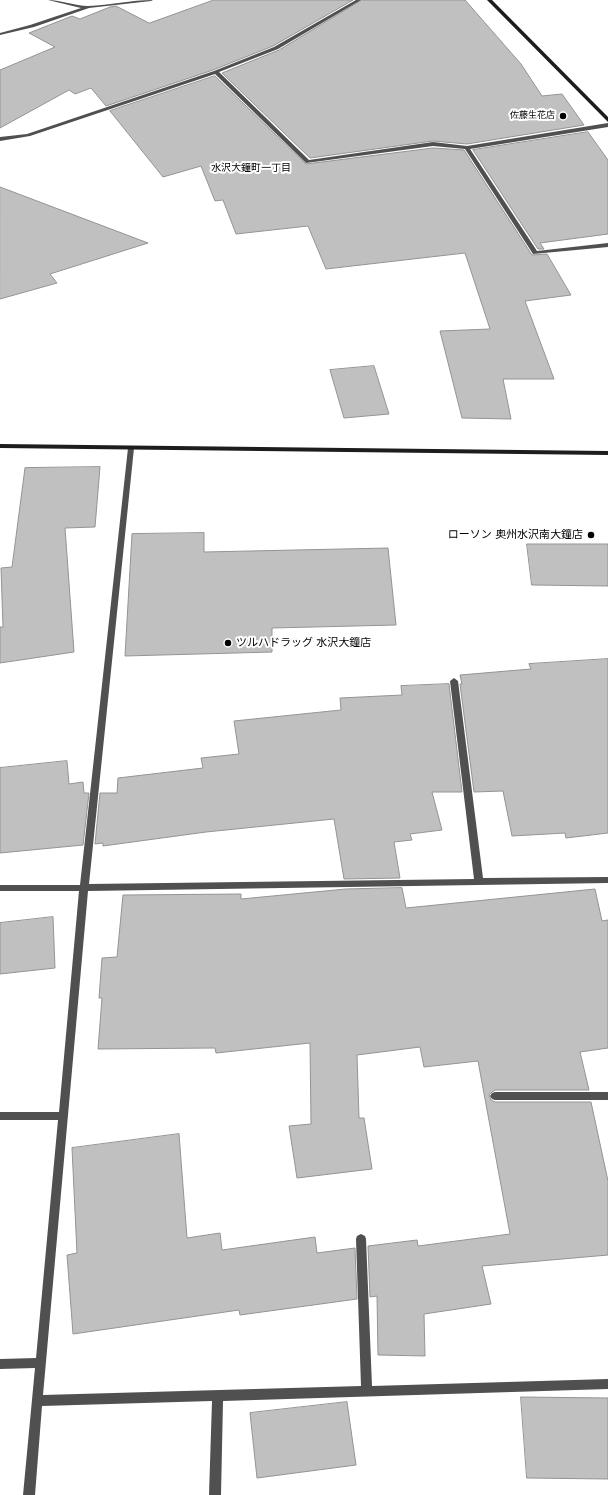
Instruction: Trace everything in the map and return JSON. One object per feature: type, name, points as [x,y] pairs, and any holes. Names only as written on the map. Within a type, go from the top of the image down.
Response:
[{"type":"street","points":[[50,0],[88,7]]},
{"type":"street","points":[[0,34],[32,26],[88,7],[151,0]]},
{"type":"street","points":[[0,139],[28,135],[216,72],[276,48],[359,0]]},
{"type":"street","points":[[489,0],[608,120]]},
{"type":"street","points":[[216,72],[308,162],[433,144],[468,148],[608,125]]},
{"type":"street","points":[[468,148],[536,253],[608,245]]},
{"type":"street","points":[[0,446],[608,453]]},
{"type":"street","points":[[29,1495],[84,888],[131,448]]},
{"type":"street","points":[[454,680],[479,882]]},
{"type":"street","points":[[0,888],[608,880]]},
{"type":"street","points":[[495,1096],[608,1096]]},
{"type":"street","points":[[0,1116],[64,1116]]},
{"type":"street","points":[[361,1239],[367,1392]]},
{"type":"street","points":[[0,1364],[41,1363]]},
{"type":"street","points":[[38,1401],[608,1384]]},
{"type":"street","points":[[215,1495],[218,1395]]},
{"type":"building","points":[[214,0],[353,0],[273,46],[213,70],[106,106],[91,88],[75,94],[69,90],[0,128],[0,70],[55,47],[29,33],[72,16],[80,19],[110,7],[116,6],[149,23]]},
{"type":"building","points":[[362,0],[465,0],[521,64],[542,96],[562,94],[584,125],[467,144],[433,141],[310,158],[222,73],[279,50]]},
{"type":"building","points":[[215,76],[306,164],[433,148],[464,150],[532,255],[547,254],[571,295],[525,301],[554,379],[503,379],[511,419],[462,418],[440,331],[490,329],[465,253],[326,269],[308,226],[236,234],[223,200],[215,201],[201,166],[163,177],[110,111]]},
{"type":"building","points":[[588,132],[608,160],[608,234],[540,243],[544,249],[538,249],[473,150]]},
{"type":"building","points":[[0,187],[148,243],[50,274],[57,283],[0,299]]},
{"type":"building","points":[[374,366],[389,414],[344,418],[330,370]]},
{"type":"building","points":[[100,467],[95,527],[65,528],[74,652],[0,663],[0,627],[3,627],[1,568],[12,567],[25,468]]},
{"type":"building","points":[[204,533],[204,552],[388,548],[396,625],[272,628],[272,652],[125,656],[132,534]]},
{"type":"building","points":[[527,544],[608,544],[608,586],[532,585]]},
{"type":"building","points":[[608,659],[608,833],[566,838],[565,833],[512,836],[503,791],[474,792],[460,675],[531,669],[529,664]]},
{"type":"building","points":[[449,684],[462,792],[432,792],[442,830],[410,834],[412,840],[394,842],[400,878],[344,879],[334,819],[206,832],[103,846],[103,843],[95,844],[100,793],[117,793],[118,778],[203,768],[201,758],[239,754],[234,721],[341,710],[340,698],[402,695],[401,686]]},
{"type":"building","points":[[67,761],[69,784],[83,782],[84,793],[89,793],[83,845],[0,853],[0,768]]},
{"type":"building","points":[[402,888],[406,908],[595,889],[602,921],[608,920],[608,1048],[580,1052],[589,1090],[495,1090],[489,1095],[491,1100],[495,1102],[591,1102],[608,1181],[608,1255],[482,1266],[491,1304],[424,1314],[425,1356],[378,1355],[377,1296],[370,1297],[368,1246],[417,1240],[418,1246],[510,1234],[478,1061],[424,1067],[420,1047],[357,1055],[359,1118],[364,1118],[372,1169],[297,1178],[289,1126],[311,1124],[310,1043],[216,1053],[215,1048],[98,1049],[102,998],[99,998],[102,958],[117,957],[123,895],[241,894],[241,899],[346,889]]},
{"type":"building","points":[[53,917],[55,968],[0,974],[0,923]]},
{"type":"building","points":[[179,1134],[187,1238],[220,1233],[222,1250],[315,1237],[317,1253],[355,1248],[357,1299],[240,1315],[239,1310],[73,1334],[67,1255],[77,1253],[72,1148]]},
{"type":"building","points":[[521,1397],[608,1398],[608,1479],[527,1478]]},
{"type":"building","points":[[347,1402],[356,1465],[257,1478],[250,1413]]},
{"type":"place","name":"佐藤生花店","points":[[563,116]]},
{"type":"place","name":"ローソン 奥州水沢南大鐘店","points":[[591,535]]},
{"type":"place","name":"ツルハドラッグ 水沢大鐘店","points":[[228,643]]},
{"type":"district","name":"水沢大鐘町一丁目","points":[[251,169]]}]
